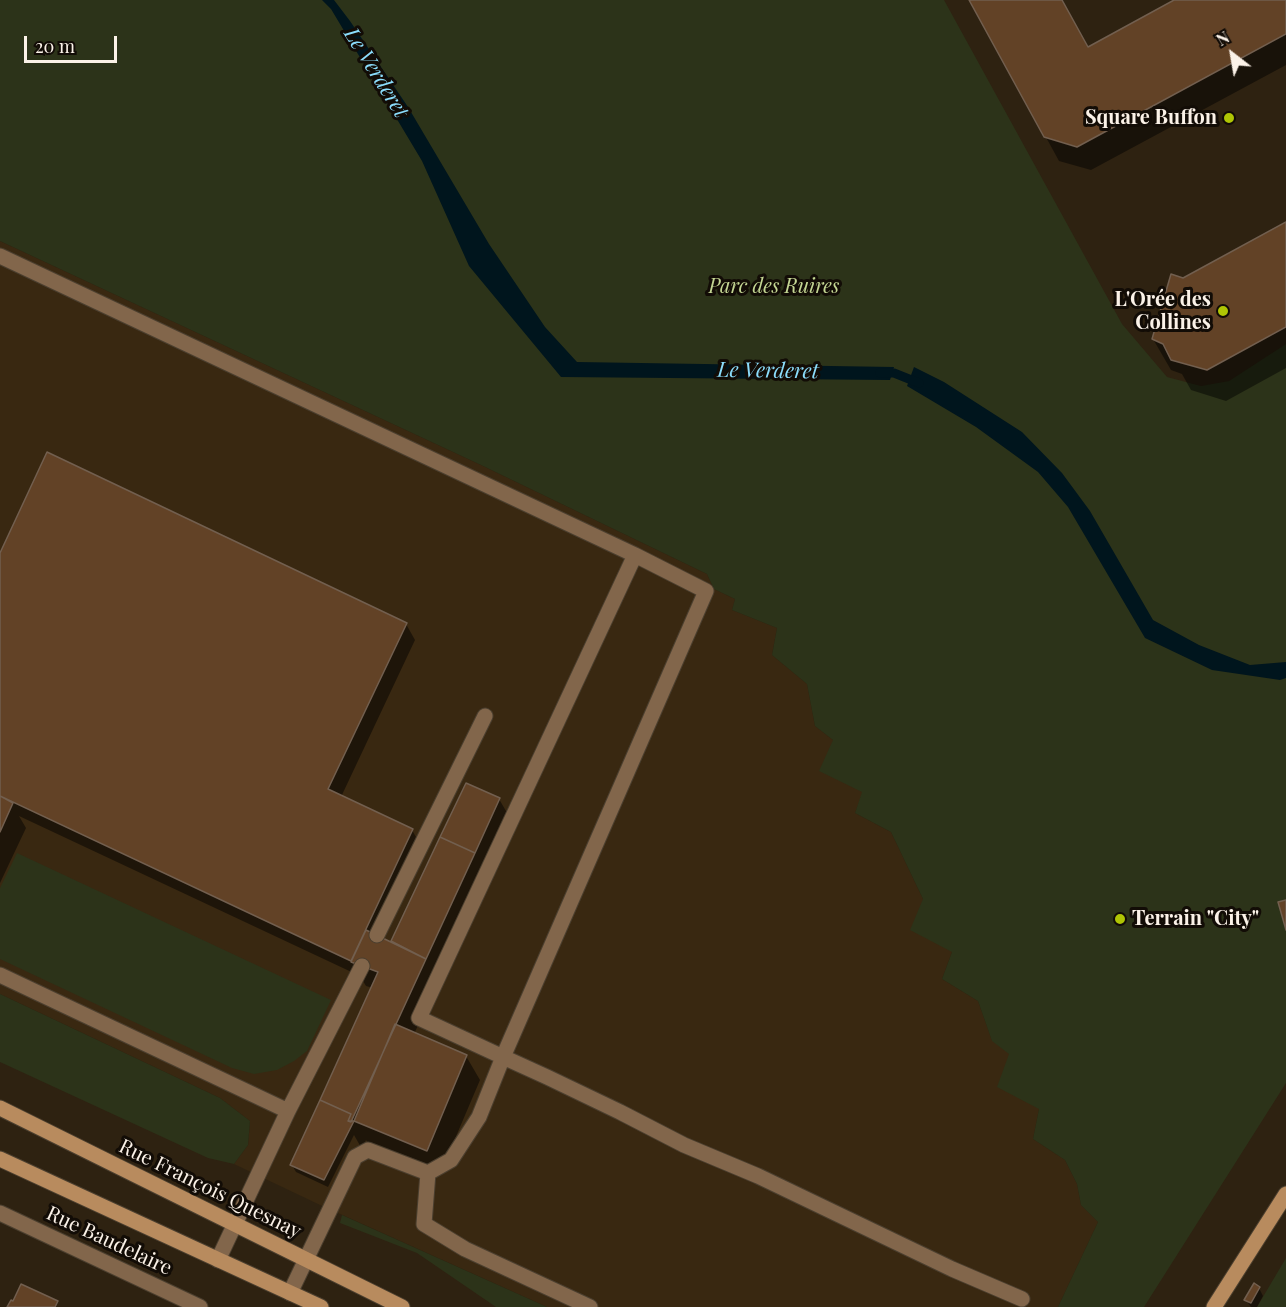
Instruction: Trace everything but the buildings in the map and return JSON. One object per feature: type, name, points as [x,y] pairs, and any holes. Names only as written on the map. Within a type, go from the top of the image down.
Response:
[{"type":"street","points":[[0,256],[636,555],[706,591],[479,1117],[452,1160],[428,1173],[368,1150],[355,1157],[290,1293]]},
{"type":"street","points":[[636,555],[419,1018],[620,1112],[684,1145],[758,1176],[952,1269],[1022,1299]]},
{"type":"street","points":[[377,935],[485,716]]},
{"type":"street","points":[[218,1260],[288,1111],[362,966]]},
{"type":"street","points":[[0,975],[288,1111]]},
{"type":"street","name":"Rue François Quesnay","points":[[0,1108],[402,1307]]},
{"type":"street","points":[[0,1159],[321,1307]]},
{"type":"street","points":[[428,1173],[424,1224],[465,1249],[590,1307]]},
{"type":"street","points":[[1214,1307],[1286,1194]]},
{"type":"street","name":"Rue Baudelaire","points":[[2,1219],[200,1307]]},
{"type":"shaded area","points":[[0,241],[481,465],[707,574],[714,589],[735,599],[732,610],[777,628],[772,655],[807,684],[815,726],[833,740],[863,792],[855,813],[891,832],[923,899],[952,952],[942,979],[978,1001],[992,1040],[1010,1054],[1039,1109],[1033,1139],[1065,1160],[1077,1184],[1081,1205],[1098,1222],[1058,1307],[547,1307],[234,1164],[248,1145],[250,1121],[220,1098],[0,994]]},
{"type":"green space","name":"Parc des Ruires","points":[[0,0],[944,0],[1122,324],[1167,377],[1201,386],[1229,381],[1286,344],[1286,1083],[1144,1307],[1058,1307],[1098,1222],[1081,1205],[1077,1184],[1065,1160],[1033,1139],[1039,1109],[997,1087],[1009,1054],[992,1041],[978,1001],[942,979],[952,952],[910,930],[923,899],[891,832],[855,813],[862,792],[819,771],[833,740],[815,726],[807,684],[772,655],[777,628],[732,610],[735,599],[714,589],[707,574],[481,465],[0,241]]},
{"type":"green space","points":[[17,853],[331,1000],[307,1051],[277,1070],[254,1074],[232,1068],[0,959],[0,888]]},
{"type":"green space","points":[[0,994],[220,1098],[250,1121],[248,1145],[234,1164],[208,1158],[0,1062]]},
{"type":"green space","points":[[342,1215],[547,1307],[496,1307],[417,1253],[340,1223]]},
{"type":"green space","points":[[1286,1258],[1286,1307],[1257,1307]]},
{"type":"water","name":"Le Verderet","points":[[322,0],[334,0],[350,21],[408,107],[489,244],[545,327],[577,362],[894,367],[890,380],[561,377],[469,266],[422,161],[331,9]]},
{"type":"water","points":[[914,367],[944,382],[1022,432],[1062,473],[1090,511],[1153,620],[1199,645],[1250,665],[1286,662],[1286,678],[1280,680],[1212,670],[1145,638],[1068,507],[1038,472],[976,427],[907,386]]},
{"type":"waterway","name":"Le Verderet","points":[[880,373],[894,373],[919,383]]},
{"type":"place","name":"Square Buffon","points":[[1229,118]]},
{"type":"place","name":"L'Orée des Collines","points":[[1223,311]]},
{"type":"place","name":"Terrain \"City\"","points":[[1120,919]]}]
